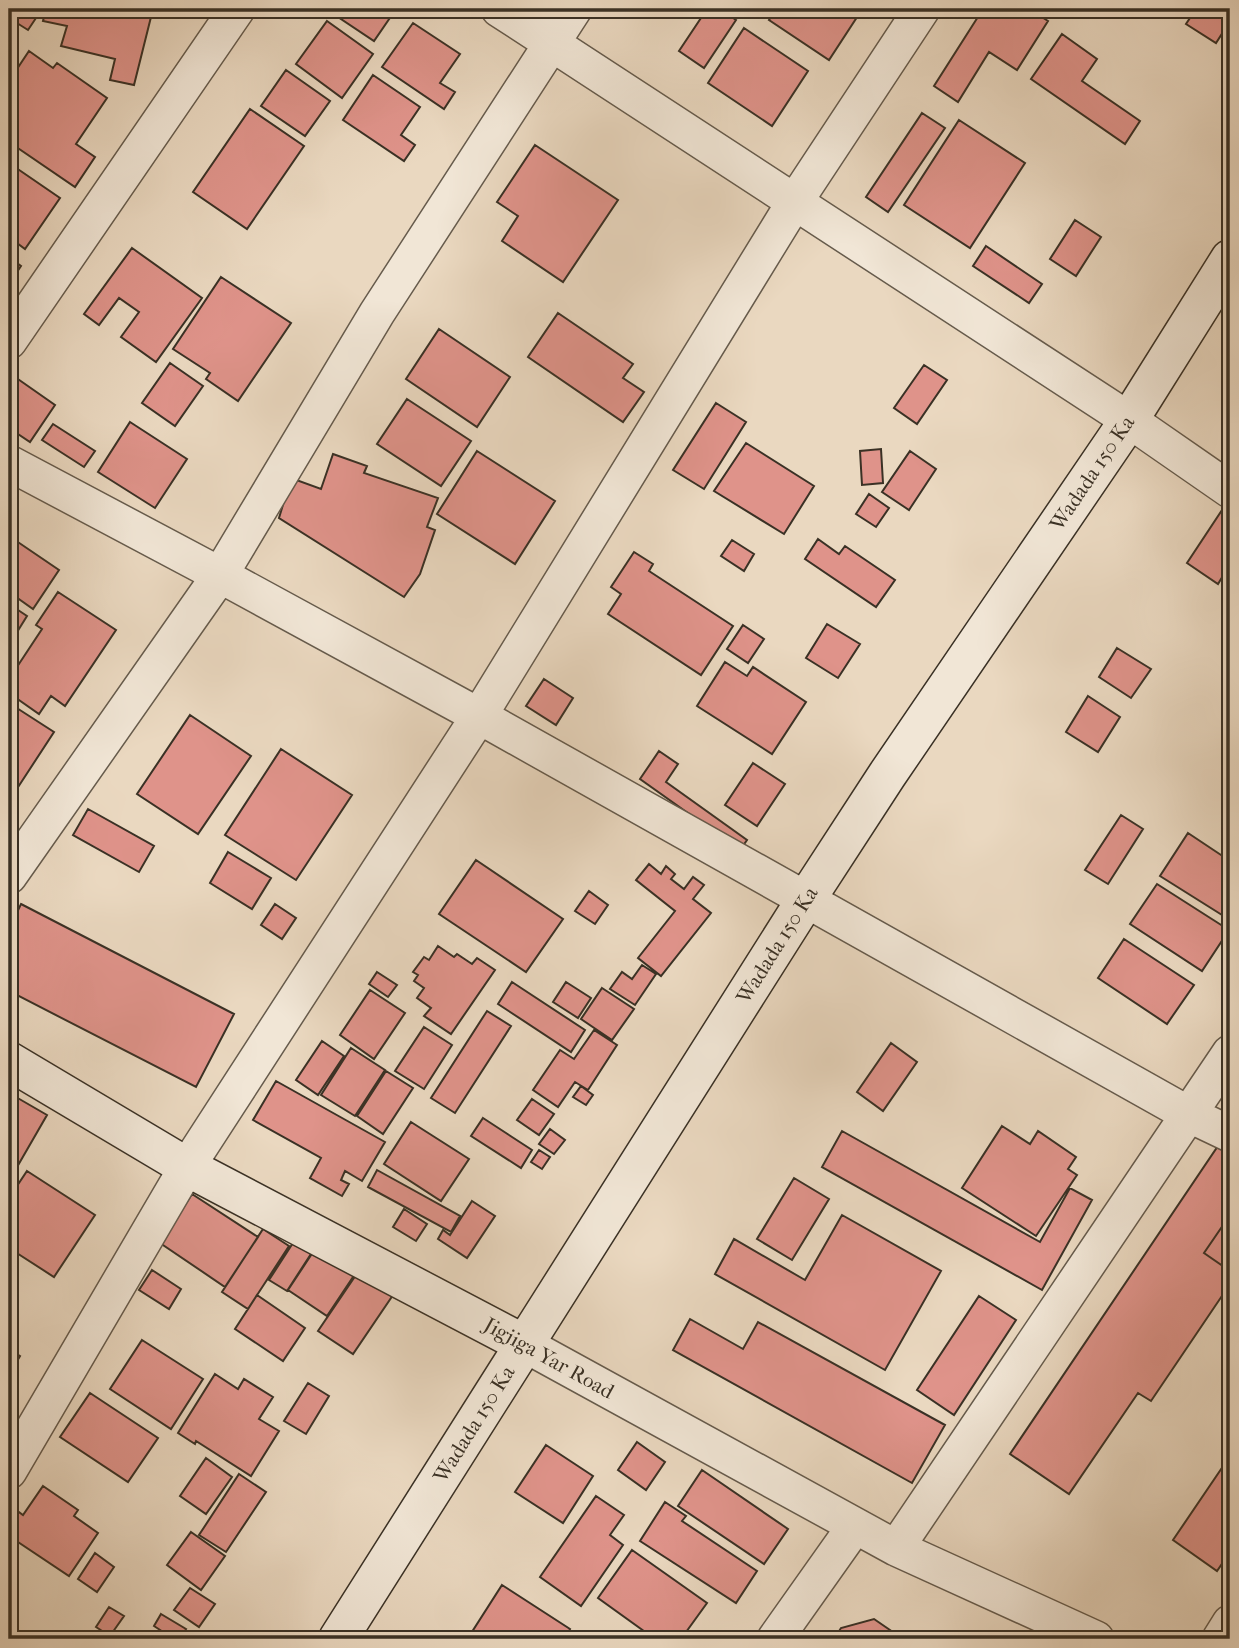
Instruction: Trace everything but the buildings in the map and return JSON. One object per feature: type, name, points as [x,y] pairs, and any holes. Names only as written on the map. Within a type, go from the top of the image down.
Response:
[{"type":"street","points":[[9,341],[237,9]]},
{"type":"street","points":[[499,9],[1129,420],[1230,490]]},
{"type":"street","points":[[9,876],[220,575],[377,313],[574,9]]},
{"type":"street","points":[[9,1471],[187,1167],[479,716],[794,203],[922,9]]},
{"type":"street","name":"Wadada 150 Ka","points":[[338,1639],[805,901],[887,775],[1129,420],[1230,259]]},
{"type":"street","points":[[10,467],[220,575],[479,716],[805,901],[1188,1114],[1230,1134]]},
{"type":"street","points":[[896,1548],[1230,1053]]},
{"type":"street","name":"Jigjiga Yar Road","points":[[9,1061],[187,1167],[524,1344],[896,1548],[1096,1639]]},
{"type":"street","points":[[775,1639],[855,1526]]},
{"type":"street","points":[[1220,1639],[1230,1623]]}]
